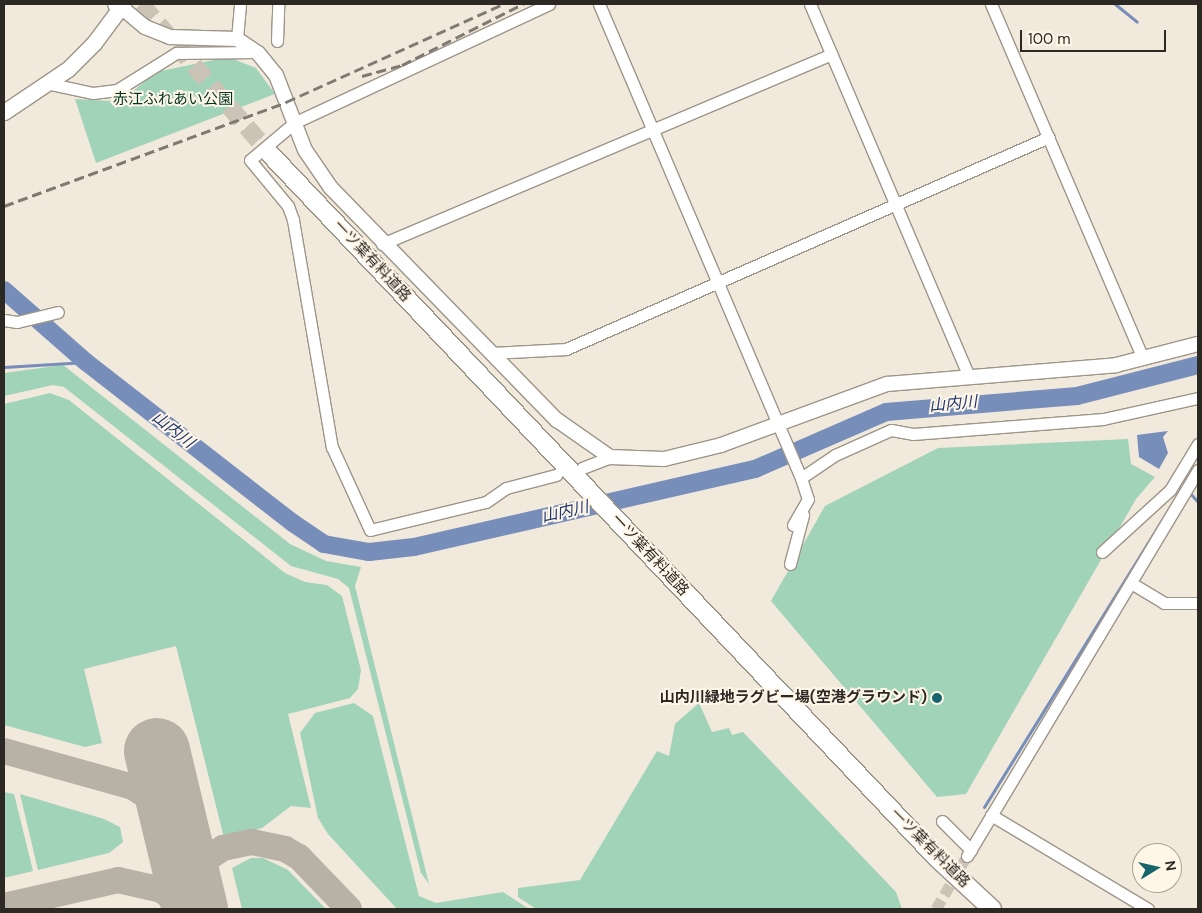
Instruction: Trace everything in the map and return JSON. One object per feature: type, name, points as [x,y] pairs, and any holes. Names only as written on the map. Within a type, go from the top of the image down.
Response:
[{"type":"main road","points":[[4,112],[51,84],[94,43],[120,5]]},
{"type":"main road","name":"一ツ葉有料道路","points":[[270,154],[581,475],[623,526],[937,858],[992,909]]},
{"type":"street","points":[[237,39],[240,4]]},
{"type":"street","points":[[277,41],[278,4]]},
{"type":"street","points":[[549,4],[377,88],[294,123],[250,160],[288,206],[293,220],[332,447],[370,530],[486,502],[506,488],[556,475]]},
{"type":"street","points":[[599,4],[650,130],[799,474],[808,499],[790,564]]},
{"type":"street","points":[[810,4],[969,376]]},
{"type":"street","points":[[991,4],[1143,359]]},
{"type":"street","points":[[120,5],[144,27],[170,38],[237,39],[258,53],[276,75],[305,150],[331,188],[382,244],[492,353],[556,420],[610,457],[664,459],[780,433],[864,390],[969,376],[1143,359],[1198,344]]},
{"type":"street","points":[[51,84],[94,94],[117,90],[176,53],[239,48],[258,53]]},
{"type":"street","points":[[382,244],[832,54]]},
{"type":"street","points":[[492,353],[566,349],[1049,137]]},
{"type":"street","points":[[4,320],[17,322],[58,312]]},
{"type":"street","points":[[799,474],[891,430],[913,434],[1103,419],[1198,398]]},
{"type":"street","points":[[1102,552],[1170,490],[1198,444]]},
{"type":"street","points":[[581,475],[610,457]]},
{"type":"street","points":[[942,821],[969,853],[1198,470]]},
{"type":"street","points":[[793,525],[808,499]]},
{"type":"street","points":[[1131,583],[1164,603],[1198,603]]},
{"type":"street","points":[[991,815],[1148,909]]},
{"type":"green space","name":"赤江ふれあい公園","points":[[228,57],[256,68],[275,94],[96,163],[75,99],[111,101],[126,97],[156,72]]},
{"type":"green space","points":[[63,365],[290,544],[326,561],[361,567],[355,586],[429,884],[421,873],[349,588],[338,579],[291,566],[64,387],[53,385],[4,396],[4,373]]},
{"type":"green space","points":[[50,393],[69,400],[285,573],[305,582],[327,585],[342,596],[361,670],[358,689],[350,698],[288,714],[311,808],[291,806],[262,828],[224,838],[176,646],[84,669],[102,743],[85,747],[4,725],[4,404]]},
{"type":"green space","name":"山内川緑地ラグビー場(空港グラウンド)","points":[[1128,439],[1131,464],[1155,477],[1136,499],[966,794],[937,797],[771,601],[825,506],[938,448]]},
{"type":"green space","points":[[354,703],[373,716],[419,896],[436,903],[503,892],[529,909],[397,909],[328,834],[318,818],[300,733],[315,713]]},
{"type":"green space","points":[[699,703],[712,732],[729,728],[732,735],[743,732],[896,892],[902,909],[536,909],[518,897],[518,888],[580,880],[657,751],[669,756],[675,724]]},
{"type":"green space","points":[[4,792],[14,794],[33,871],[4,878]]},
{"type":"green space","points":[[20,794],[104,819],[120,827],[123,842],[109,853],[38,870]]},
{"type":"green space","points":[[251,858],[263,858],[288,870],[326,909],[242,909],[232,868]]},
{"type":"water","points":[[1168,431],[1163,437],[1168,453],[1159,469],[1139,457],[1137,435]]},
{"type":"waterway","points":[[1115,4],[1137,22]]},
{"type":"waterway","name":"山内川","points":[[4,290],[86,362],[293,523],[324,544],[369,552],[414,547],[755,469],[886,412],[1077,396],[1198,365]]},
{"type":"waterway","points":[[4,367],[86,362]]},
{"type":"waterway","points":[[1189,492],[1198,502]]},
{"type":"waterway","points":[[984,807],[1176,497]]},
{"type":"taxiway","points":[[4,751],[133,787],[151,799],[176,834]]},
{"type":"taxiway","points":[[193,900],[196,879],[205,860],[223,848],[252,842],[285,849],[299,857],[349,909]]},
{"type":"taxiway","points":[[4,906],[118,880],[162,890],[185,909]]},
{"type":"runway","points":[[157,751],[195,909]]},
{"type":"tunnel","points":[[141,4],[270,154]]},
{"type":"tunnel","points":[[936,909],[967,856]]},
{"type":"railway","points":[[4,206],[286,102],[503,4]]},
{"type":"railway","points":[[362,76],[402,65],[523,4]]},
{"type":"place","name":"山内川緑地ラグビー場(空港グラウンド)","points":[[937,698]]}]
